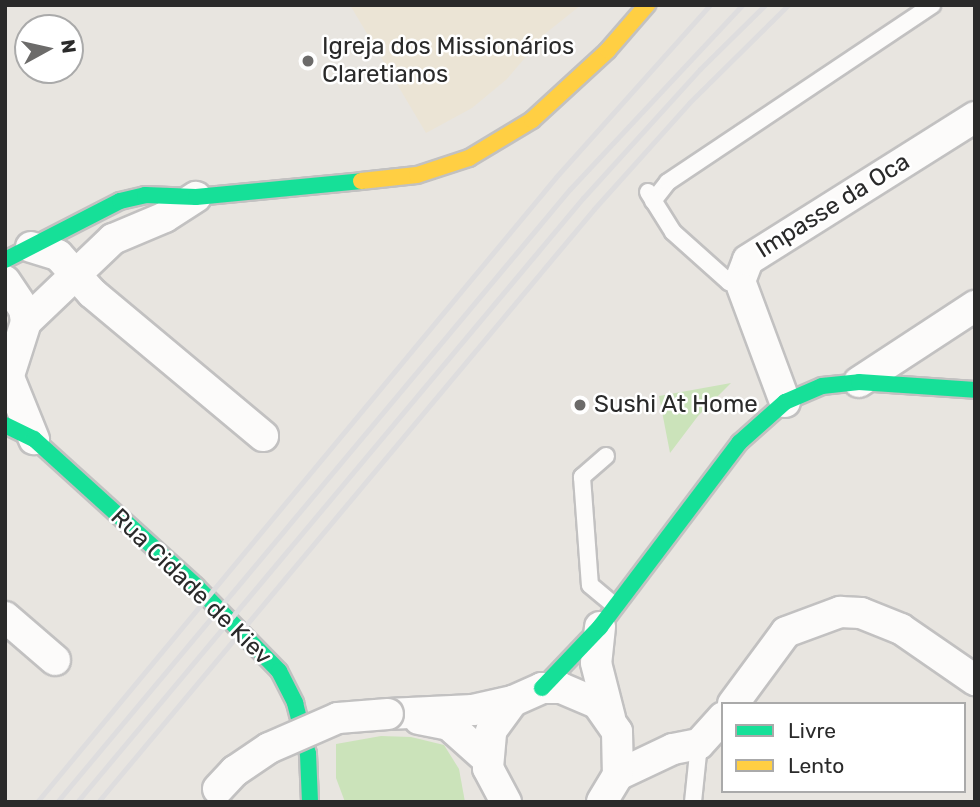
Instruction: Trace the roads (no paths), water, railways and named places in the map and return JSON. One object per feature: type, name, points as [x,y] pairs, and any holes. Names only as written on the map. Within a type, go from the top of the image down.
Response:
[{"type":"street","points":[[18,254],[120,201],[145,195],[196,197],[417,175],[469,158],[532,120],[607,50],[647,5]]},
{"type":"street","name":"Impasse da Oca","points":[[785,402],[740,281],[748,260],[975,117]]},
{"type":"street","points":[[26,322],[76,270],[113,239],[165,217],[196,197]]},
{"type":"street","points":[[18,254],[58,255],[76,270],[92,293],[263,436]]},
{"type":"street","points":[[5,281],[24,309],[26,322],[8,384]]},
{"type":"street","points":[[859,382],[975,306]]},
{"type":"street","points":[[212,795],[269,748],[338,718],[473,709],[513,701],[542,688],[608,617],[739,443],[785,402],[822,386],[859,382],[975,390]]},
{"type":"street","name":"Rua Cidade de Kiev","points":[[8,384],[34,439]]},
{"type":"street","name":"Rua Cidade de Kiev","points":[[5,425],[34,439],[196,586],[279,671],[295,703],[308,754],[310,802]]},
{"type":"street","points":[[734,702],[786,632],[816,617],[840,612],[884,620],[975,680]]},
{"type":"street","points":[[5,617],[55,660]]},
{"type":"street","points":[[608,617],[596,663],[614,725],[613,791]]},
{"type":"street","points":[[542,688],[580,693],[614,725],[686,747]]},
{"type":"street","points":[[495,787],[491,731],[513,701]]},
{"type":"street","points":[[388,713],[449,725],[495,787]]},
{"type":"street","points":[[613,791],[686,747],[721,719]]},
{"type":"lane","points":[[740,281],[729,282],[673,232],[650,196],[932,5]]},
{"type":"lane","points":[[606,456],[582,477],[590,585],[608,617]]},
{"type":"lane","points":[[686,747],[693,802]]},
{"type":"railway","points":[[37,802],[556,177],[710,5]]},
{"type":"railway","points":[[57,802],[570,189],[742,5]]},
{"type":"railway","points":[[77,802],[583,198],[700,69],[765,5]]},
{"type":"railway","points":[[98,802],[594,209],[689,103],[788,5]]},
{"type":"place","name":"Igreja dos Missionários Claretianos","points":[[308,61]]},
{"type":"place","name":"Sushi At Home","points":[[580,405]]}]
